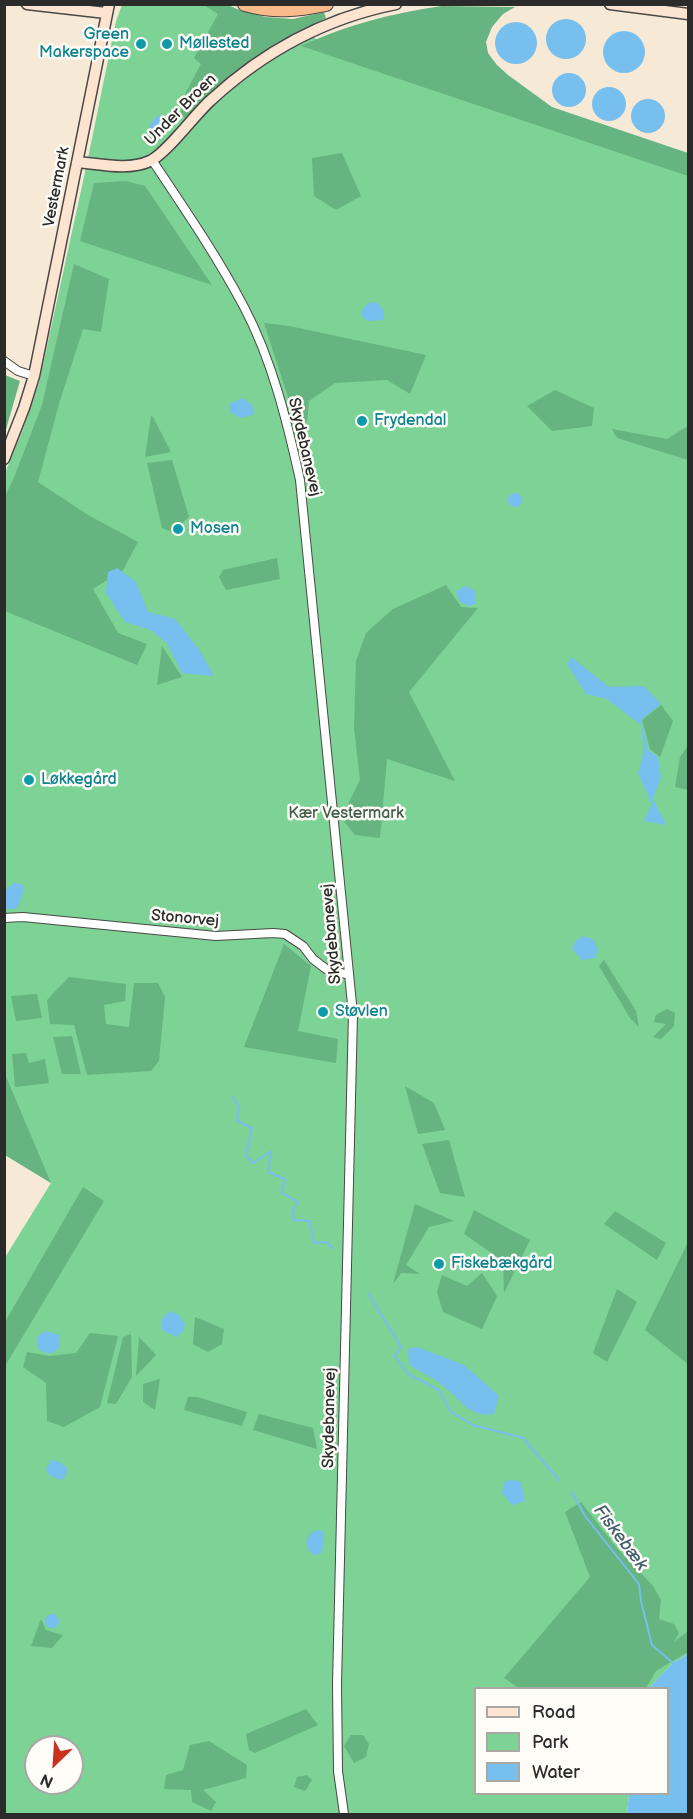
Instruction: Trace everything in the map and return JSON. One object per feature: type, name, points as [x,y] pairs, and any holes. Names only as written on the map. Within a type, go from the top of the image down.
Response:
[{"type":"highway","points":[[245,4],[278,11],[326,4]]},
{"type":"street","points":[[27,4],[108,9]]},
{"type":"street","name":"Under Broen","points":[[78,162],[135,166],[152,160],[211,100],[244,71],[321,27],[396,4]]},
{"type":"street","points":[[610,4],[688,14]]},
{"type":"street","name":"Vestermark","points":[[4,459],[11,446],[34,376],[108,9]]},
{"type":"street","name":"Skydebanevej","points":[[152,160],[208,243],[244,308],[262,347],[290,435],[300,480],[306,531],[349,975],[352,1028],[337,1684],[338,1771],[344,1815]]},
{"type":"street","points":[[4,361],[18,371],[34,376]]},
{"type":"street","name":"Stonorvej","points":[[4,918],[23,917],[216,936],[285,934],[303,946],[313,959],[326,969],[349,975]]},
{"type":"green space","name":"Kær Vestermark","points":[[122,5],[222,5],[270,20],[296,21],[326,48],[688,173],[688,1654],[673,1663],[650,1687],[474,1687],[474,1795],[629,1795],[627,1814],[5,1814],[4,1259],[51,1183],[5,1155],[5,473],[39,383],[116,21]]},
{"type":"green space","points":[[204,5],[228,5],[265,17],[293,19],[324,12],[326,18],[275,44],[242,67],[186,119],[180,114],[186,92],[201,64],[194,58],[218,14]]},
{"type":"green space","points":[[442,6],[515,7],[503,14],[492,27],[486,42],[488,53],[497,65],[552,107],[688,153],[688,176],[301,46],[370,21]]},
{"type":"green space","points":[[342,153],[361,196],[336,210],[314,196],[312,158]]},
{"type":"green space","points":[[126,181],[145,186],[212,285],[80,241],[94,183]]},
{"type":"green space","points":[[74,264],[109,279],[101,332],[83,329],[59,404],[38,482],[88,515],[138,542],[123,570],[93,589],[118,633],[147,644],[137,665],[5,611],[4,498],[42,405]]},
{"type":"green space","points":[[264,323],[289,326],[426,355],[410,394],[387,380],[335,383],[309,401],[307,422],[296,422]]},
{"type":"green space","points":[[5,375],[20,381],[5,433]]},
{"type":"green space","points":[[555,390],[594,408],[592,426],[552,431],[527,406]]},
{"type":"green space","points":[[151,416],[171,452],[145,457]]},
{"type":"green space","points":[[688,426],[688,460],[617,438],[612,429],[667,439]]},
{"type":"green space","points":[[172,460],[189,517],[172,532],[162,528],[147,463]]},
{"type":"green space","points":[[277,558],[280,579],[226,590],[219,577],[223,570]]},
{"type":"green space","points":[[446,585],[461,607],[478,608],[409,692],[455,781],[387,759],[380,838],[355,835],[341,818],[360,780],[354,728],[356,661],[366,633],[393,609]]},
{"type":"green space","points":[[162,646],[182,677],[157,685]]},
{"type":"green space","points":[[661,705],[673,721],[660,757],[650,749],[642,720]]},
{"type":"green space","points":[[687,747],[688,790],[675,787],[680,757]]},
{"type":"green space","points":[[284,944],[311,966],[298,1031],[338,1039],[336,1063],[244,1047]]},
{"type":"green space","points":[[604,960],[636,1011],[639,1027],[630,1018],[599,966]]},
{"type":"green space","points":[[69,977],[126,984],[125,1001],[104,1005],[106,1024],[129,1027],[134,983],[158,983],[165,997],[159,1061],[151,1071],[87,1075],[74,1025],[50,1024],[47,1000]]},
{"type":"green space","points":[[37,994],[42,1018],[16,1021],[11,996]]},
{"type":"green space","points":[[667,1009],[675,1013],[674,1026],[661,1039],[653,1037],[666,1024],[654,1022],[656,1015]]},
{"type":"green space","points":[[72,1036],[81,1074],[62,1074],[53,1037]]},
{"type":"green space","points":[[26,1053],[29,1063],[45,1059],[49,1083],[15,1087],[12,1054]]},
{"type":"green space","points":[[5,1074],[51,1183],[5,1155]]},
{"type":"green space","points":[[405,1086],[434,1103],[445,1130],[418,1134]]},
{"type":"green space","points":[[449,1140],[465,1197],[440,1193],[422,1144]]},
{"type":"green space","points":[[83,1187],[104,1201],[5,1366],[5,1322]]},
{"type":"green space","points":[[415,1204],[454,1221],[429,1227],[406,1265],[420,1274],[401,1273],[393,1284]]},
{"type":"green space","points":[[474,1210],[530,1240],[504,1293],[503,1261],[464,1234]]},
{"type":"green space","points":[[615,1211],[666,1243],[657,1260],[604,1224]]},
{"type":"green space","points":[[688,1242],[688,1364],[645,1330]]},
{"type":"green space","points":[[482,1273],[497,1296],[482,1329],[443,1312],[437,1292],[442,1275],[467,1286]]},
{"type":"green space","points":[[617,1289],[637,1302],[607,1362],[593,1353]]},
{"type":"green space","points":[[195,1317],[224,1329],[222,1344],[208,1352],[193,1344]]},
{"type":"green space","points":[[90,1333],[118,1336],[100,1407],[64,1427],[47,1421],[46,1383],[23,1367],[27,1352],[49,1356],[76,1353]]},
{"type":"green space","points":[[131,1334],[132,1377],[116,1404],[107,1403],[123,1337]]},
{"type":"green space","points":[[139,1337],[156,1355],[136,1376]]},
{"type":"green space","points":[[160,1379],[155,1410],[143,1402],[143,1384]]},
{"type":"green space","points":[[188,1397],[197,1397],[247,1412],[242,1426],[184,1410]]},
{"type":"green space","points":[[259,1414],[313,1428],[317,1449],[253,1430]]},
{"type":"green space","points":[[581,1502],[616,1547],[653,1586],[661,1600],[659,1619],[674,1624],[679,1633],[674,1642],[688,1631],[688,1652],[656,1671],[647,1687],[518,1687],[504,1678],[590,1577],[565,1512]]},
{"type":"green space","points":[[41,1619],[46,1630],[63,1635],[52,1648],[31,1646]]},
{"type":"green space","points":[[306,1709],[318,1725],[255,1753],[249,1750],[246,1734]]},
{"type":"green space","points":[[351,1735],[363,1735],[369,1744],[366,1757],[354,1763],[344,1746]]},
{"type":"green space","points":[[209,1741],[247,1765],[246,1778],[203,1790],[216,1802],[211,1811],[192,1802],[191,1790],[164,1789],[166,1775],[183,1770],[190,1745]]},
{"type":"green space","points":[[307,1775],[312,1780],[305,1791],[294,1787],[297,1777]]},
{"type":"water","points":[[566,19],[574,20],[580,25],[585,31],[585,47],[580,53],[574,58],[566,59],[558,58],[552,53],[547,47],[546,39],[547,31],[552,25],[558,20]]},
{"type":"water","points":[[516,22],[524,23],[531,28],[536,35],[536,51],[531,58],[524,63],[516,64],[508,63],[501,58],[496,51],[495,43],[496,35],[501,28],[508,23]]},
{"type":"water","points":[[624,31],[639,37],[645,52],[639,67],[624,73],[609,67],[603,52],[609,37]]},
{"type":"water","points":[[569,73],[581,78],[586,90],[581,102],[569,107],[557,102],[552,90],[557,78]]},
{"type":"water","points":[[609,87],[621,92],[626,104],[621,116],[609,121],[597,116],[592,104],[597,92]]},
{"type":"water","points":[[648,99],[660,104],[665,116],[660,128],[648,133],[636,128],[631,116],[636,104]]},
{"type":"water","points":[[162,115],[164,120],[156,131],[153,131],[149,126],[157,116]]},
{"type":"water","points":[[377,302],[384,311],[383,320],[369,321],[362,317],[362,310],[368,303]]},
{"type":"water","points":[[243,398],[252,405],[254,414],[241,418],[230,412],[229,404]]},
{"type":"water","points":[[515,493],[520,495],[522,500],[520,505],[515,507],[510,505],[508,500],[510,495]]},
{"type":"water","points":[[117,568],[136,582],[148,612],[175,619],[200,651],[214,676],[182,673],[167,643],[151,630],[125,622],[106,593],[108,572]]},
{"type":"water","points":[[466,586],[475,591],[476,604],[468,606],[459,601],[456,591]]},
{"type":"water","points":[[571,657],[609,687],[644,686],[661,704],[641,720],[648,750],[658,757],[661,778],[653,799],[666,825],[644,821],[652,804],[638,773],[644,752],[641,725],[607,699],[586,694],[567,664]]},
{"type":"water","points":[[14,883],[22,884],[24,889],[19,904],[15,909],[5,909],[5,890]]},
{"type":"water","points":[[584,936],[594,940],[598,950],[595,958],[582,960],[572,949],[576,940]]},
{"type":"water","points":[[170,1311],[179,1315],[185,1324],[183,1331],[176,1337],[162,1330],[162,1319]]},
{"type":"water","points":[[45,1331],[60,1335],[60,1347],[53,1353],[46,1353],[37,1348],[37,1337]]},
{"type":"water","points":[[417,1347],[464,1365],[499,1396],[494,1414],[485,1415],[471,1410],[438,1382],[409,1365],[408,1349]]},
{"type":"water","points":[[51,1460],[60,1462],[67,1468],[66,1476],[62,1479],[49,1475],[46,1469]]},
{"type":"water","points":[[505,1481],[521,1482],[525,1501],[512,1505],[502,1493]]},
{"type":"water","points":[[317,1530],[323,1531],[324,1543],[320,1554],[314,1555],[309,1551],[306,1543],[310,1534]]},
{"type":"water","points":[[49,1614],[55,1614],[59,1621],[55,1628],[49,1628],[45,1624],[45,1618]]},
{"type":"water","points":[[688,1654],[688,1814],[627,1814],[629,1795],[669,1795],[669,1687],[650,1687],[673,1663]]},
{"type":"waterway","name":"Fiskebæk","points":[[232,1097],[239,1106],[237,1121],[252,1128],[246,1156],[253,1163],[271,1151],[268,1172],[285,1179],[282,1193],[298,1202],[292,1211],[294,1220],[310,1221],[314,1243],[326,1242],[333,1248]]},
{"type":"waterway","name":"Fiskebæk","points":[[368,1293],[401,1347],[395,1356],[408,1374],[439,1390],[451,1412],[473,1425],[523,1438],[559,1480]]},
{"type":"waterway","name":"Fiskebæk","points":[[572,1492],[585,1516],[639,1584],[652,1645],[673,1663]]},
{"type":"place","name":"Green Makerspace","points":[[141,44]]},
{"type":"place","name":"Møllested","points":[[167,44]]},
{"type":"place","name":"Frydendal","points":[[362,421]]},
{"type":"place","name":"Mosen","points":[[178,529]]},
{"type":"place","name":"Løkkegård","points":[[29,780]]},
{"type":"place","name":"Støvlen","points":[[323,1012]]},
{"type":"place","name":"Fiskebækgård","points":[[439,1264]]}]
